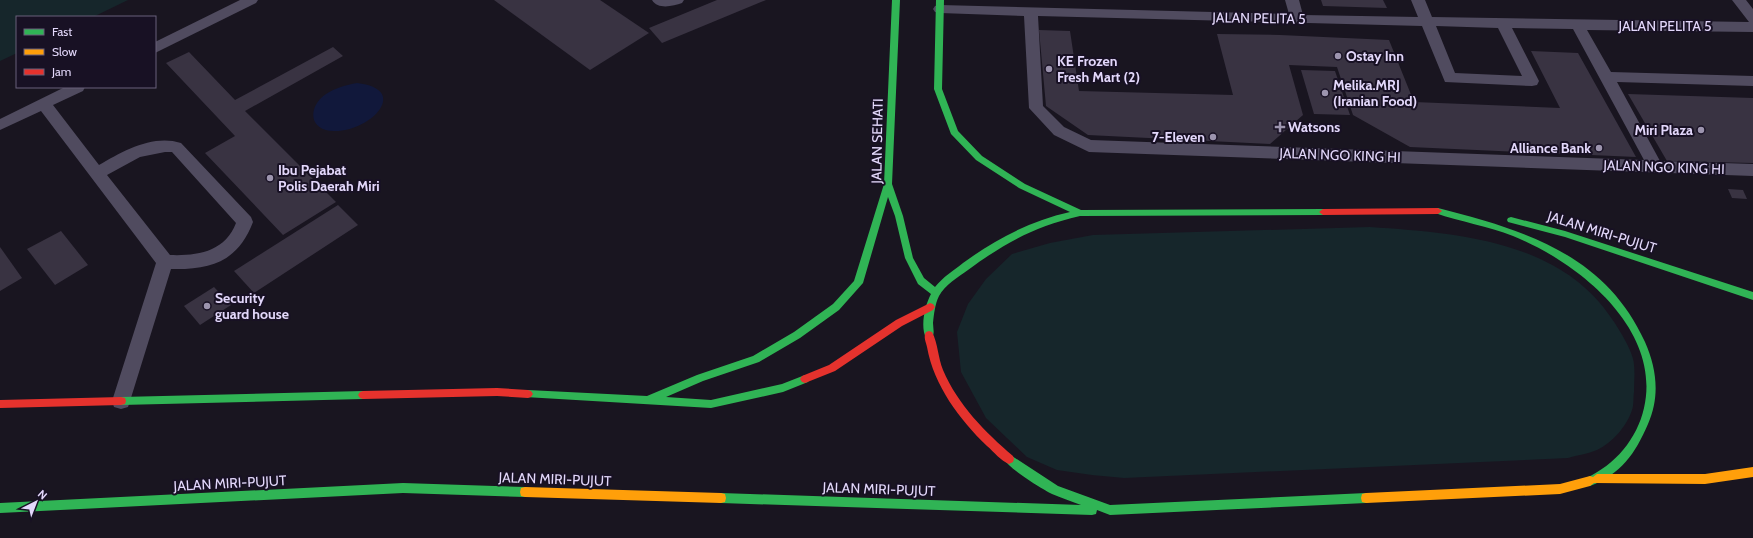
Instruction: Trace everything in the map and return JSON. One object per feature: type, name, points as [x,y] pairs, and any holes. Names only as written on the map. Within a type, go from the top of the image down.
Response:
[{"type":"main road","name":"JALAN SEHATI","points":[[896,0],[888,184],[899,216],[909,258],[921,281],[936,293]]},
{"type":"main road","points":[[940,4],[938,89],[954,132],[979,158],[1022,186],[1080,213]]},
{"type":"main road","points":[[645,401],[700,378],[756,359],[797,336],[836,307],[858,283],[888,184]]},
{"type":"main road","points":[[1110,510],[1047,486],[1015,463],[984,436],[959,407],[932,356],[928,332],[930,307],[936,293],[977,255],[1000,240],[1027,227],[1052,218],[1080,213],[1438,211],[1517,234],[1539,244],[1561,256],[1607,291],[1622,310],[1638,337],[1646,359],[1652,384],[1649,410],[1642,428],[1614,468],[1597,479]]},
{"type":"main road","name":"JALAN MIRI-PUJUT","points":[[1438,211],[1480,214],[1565,234],[1753,296]]},
{"type":"main road","points":[[0,404],[497,392],[711,404],[784,388],[832,368],[899,323],[930,307]]},
{"type":"main road","points":[[1597,479],[1705,479],[1753,472]]},
{"type":"main road","name":"JALAN MIRI-PUJUT","points":[[0,508],[403,488],[1110,510],[1560,489],[1597,479]]},
{"type":"lane","points":[[156,48],[251,0]]},
{"type":"lane","points":[[659,0],[664,2],[677,0]]},
{"type":"lane","points":[[1292,0],[1297,19]]},
{"type":"lane","points":[[1418,0],[1450,78],[1532,81],[1502,23]]},
{"type":"lane","points":[[1739,0],[1753,19]]},
{"type":"lane","name":"JALAN PELITA 5","points":[[940,4],[1031,12],[1578,25],[1753,27]]},
{"type":"lane","name":"JALAN NGO KING HI","points":[[1031,12],[1036,108],[1059,131],[1089,146],[1752,170]]},
{"type":"lane","points":[[1578,25],[1608,77],[1655,166]]},
{"type":"lane","points":[[1608,77],[1753,81]]},
{"type":"lane","points":[[0,125],[76,88]]},
{"type":"lane","points":[[44,104],[165,262],[186,264],[212,258],[236,242],[243,231],[245,222],[176,147],[165,146],[141,150],[97,173]]},
{"type":"lane","points":[[121,401],[165,262]]},
{"type":"shaded area","points":[[0,0],[128,0],[95,16],[16,16],[16,53],[0,61]]},
{"type":"shaded area","points":[[1370,227],[1403,229],[1471,238],[1504,246],[1535,257],[1564,272],[1590,293],[1612,319],[1626,341],[1632,354],[1634,368],[1633,408],[1623,428],[1603,447],[1590,453],[1568,458],[1124,478],[1057,470],[1027,457],[986,418],[961,372],[957,332],[968,304],[986,279],[1012,254],[1050,243],[1093,235]]},
{"type":"water","points":[[357,83],[373,87],[381,93],[383,101],[380,110],[372,118],[361,125],[334,131],[326,130],[315,123],[314,111],[320,99],[333,90]]},
{"type":"building","points":[[494,0],[600,0],[649,33],[590,70]]},
{"type":"building","points":[[717,0],[766,0],[662,43],[649,28]]},
{"type":"building","points":[[1321,0],[1383,0],[1387,8],[1323,6]]},
{"type":"building","points":[[1039,30],[1070,31],[1079,91],[1233,95],[1217,34],[1280,35],[1389,40],[1414,102],[1560,108],[1531,51],[1578,53],[1636,157],[1410,147],[1353,115],[1337,67],[1289,65],[1303,115],[1270,144],[1088,135],[1046,106]]},
{"type":"building","name":"Ibu Pejabat Polis Daerah Miri","points":[[333,47],[343,56],[245,111],[336,202],[283,235],[205,153],[235,136],[166,63],[189,52],[235,100]]},
{"type":"building","name":"Melika.MRJ (Iranian Food)","points":[[1301,70],[1335,71],[1350,115],[1314,114]]},
{"type":"building","name":"Miri Plaza","points":[[1628,94],[1753,98],[1753,163],[1667,161]]},
{"type":"building","points":[[1728,189],[1743,190],[1747,199],[1732,198]]},
{"type":"building","points":[[338,205],[358,225],[254,293],[234,271]]},
{"type":"building","points":[[61,231],[88,265],[55,285],[27,249]]},
{"type":"building","points":[[0,247],[22,278],[0,291]]},
{"type":"building","name":"Security guard house","points":[[214,287],[231,305],[200,325],[184,306]]},
{"type":"traffic: fast","points":[[896,0],[888,184],[899,216],[909,258],[921,281],[936,293]]},
{"type":"traffic: fast","points":[[940,0],[938,89],[954,132],[979,158],[1022,186],[1080,213]]},
{"type":"traffic: fast","points":[[651,399],[700,378],[756,359],[797,335],[836,307],[858,283],[888,184]]},
{"type":"traffic: fast","points":[[1438,211],[1507,230],[1556,253],[1592,278],[1622,310],[1634,329],[1649,367],[1651,393],[1648,411],[1635,440],[1624,457],[1609,471],[1590,481]]},
{"type":"traffic: fast","points":[[929,335],[930,308],[936,293],[953,275],[992,247],[1006,239],[1019,232],[1048,221],[1080,213],[1323,212]]},
{"type":"traffic: fast","points":[[1511,220],[1565,234],[1753,296]]},
{"type":"traffic: fast","points":[[528,394],[711,404],[783,388],[805,379]]},
{"type":"traffic: fast","points":[[121,401],[363,395]]},
{"type":"traffic: fast","points":[[1009,459],[1026,472],[1055,490],[1110,510],[1366,498]]},
{"type":"traffic: fast","points":[[0,508],[403,488],[525,492]]},
{"type":"traffic: fast","points":[[721,498],[1092,510]]},
{"type":"traffic: slow","points":[[1597,479],[1705,479],[1753,472]]},
{"type":"traffic: slow","points":[[1366,498],[1560,489],[1590,481]]},
{"type":"traffic: slow","points":[[525,492],[721,498]]},
{"type":"traffic: jam","points":[[1323,212],[1438,211]]},
{"type":"traffic: jam","points":[[805,379],[832,368],[899,323],[930,307]]},
{"type":"traffic: jam","points":[[929,335],[932,353],[938,370],[957,404],[982,434],[1009,459]]},
{"type":"traffic: jam","points":[[363,395],[497,392],[528,394]]},
{"type":"traffic: jam","points":[[0,404],[121,401]]},
{"type":"place","name":"Ostay Inn","points":[[1338,56]]},
{"type":"place","name":"KE Frozen Fresh Mart (2)","points":[[1049,69]]},
{"type":"place","name":"Melika.MRJ (Iranian Food)","points":[[1325,93]]},
{"type":"place","name":"Watsons","points":[[1280,127]]},
{"type":"place","name":"Miri Plaza","points":[[1701,130]]},
{"type":"place","name":"7-Eleven","points":[[1213,137]]},
{"type":"place","name":"Alliance Bank","points":[[1599,148]]},
{"type":"place","name":"Ibu Pejabat Polis Daerah Miri","points":[[270,178]]},
{"type":"place","name":"Security guard house","points":[[207,306]]}]
